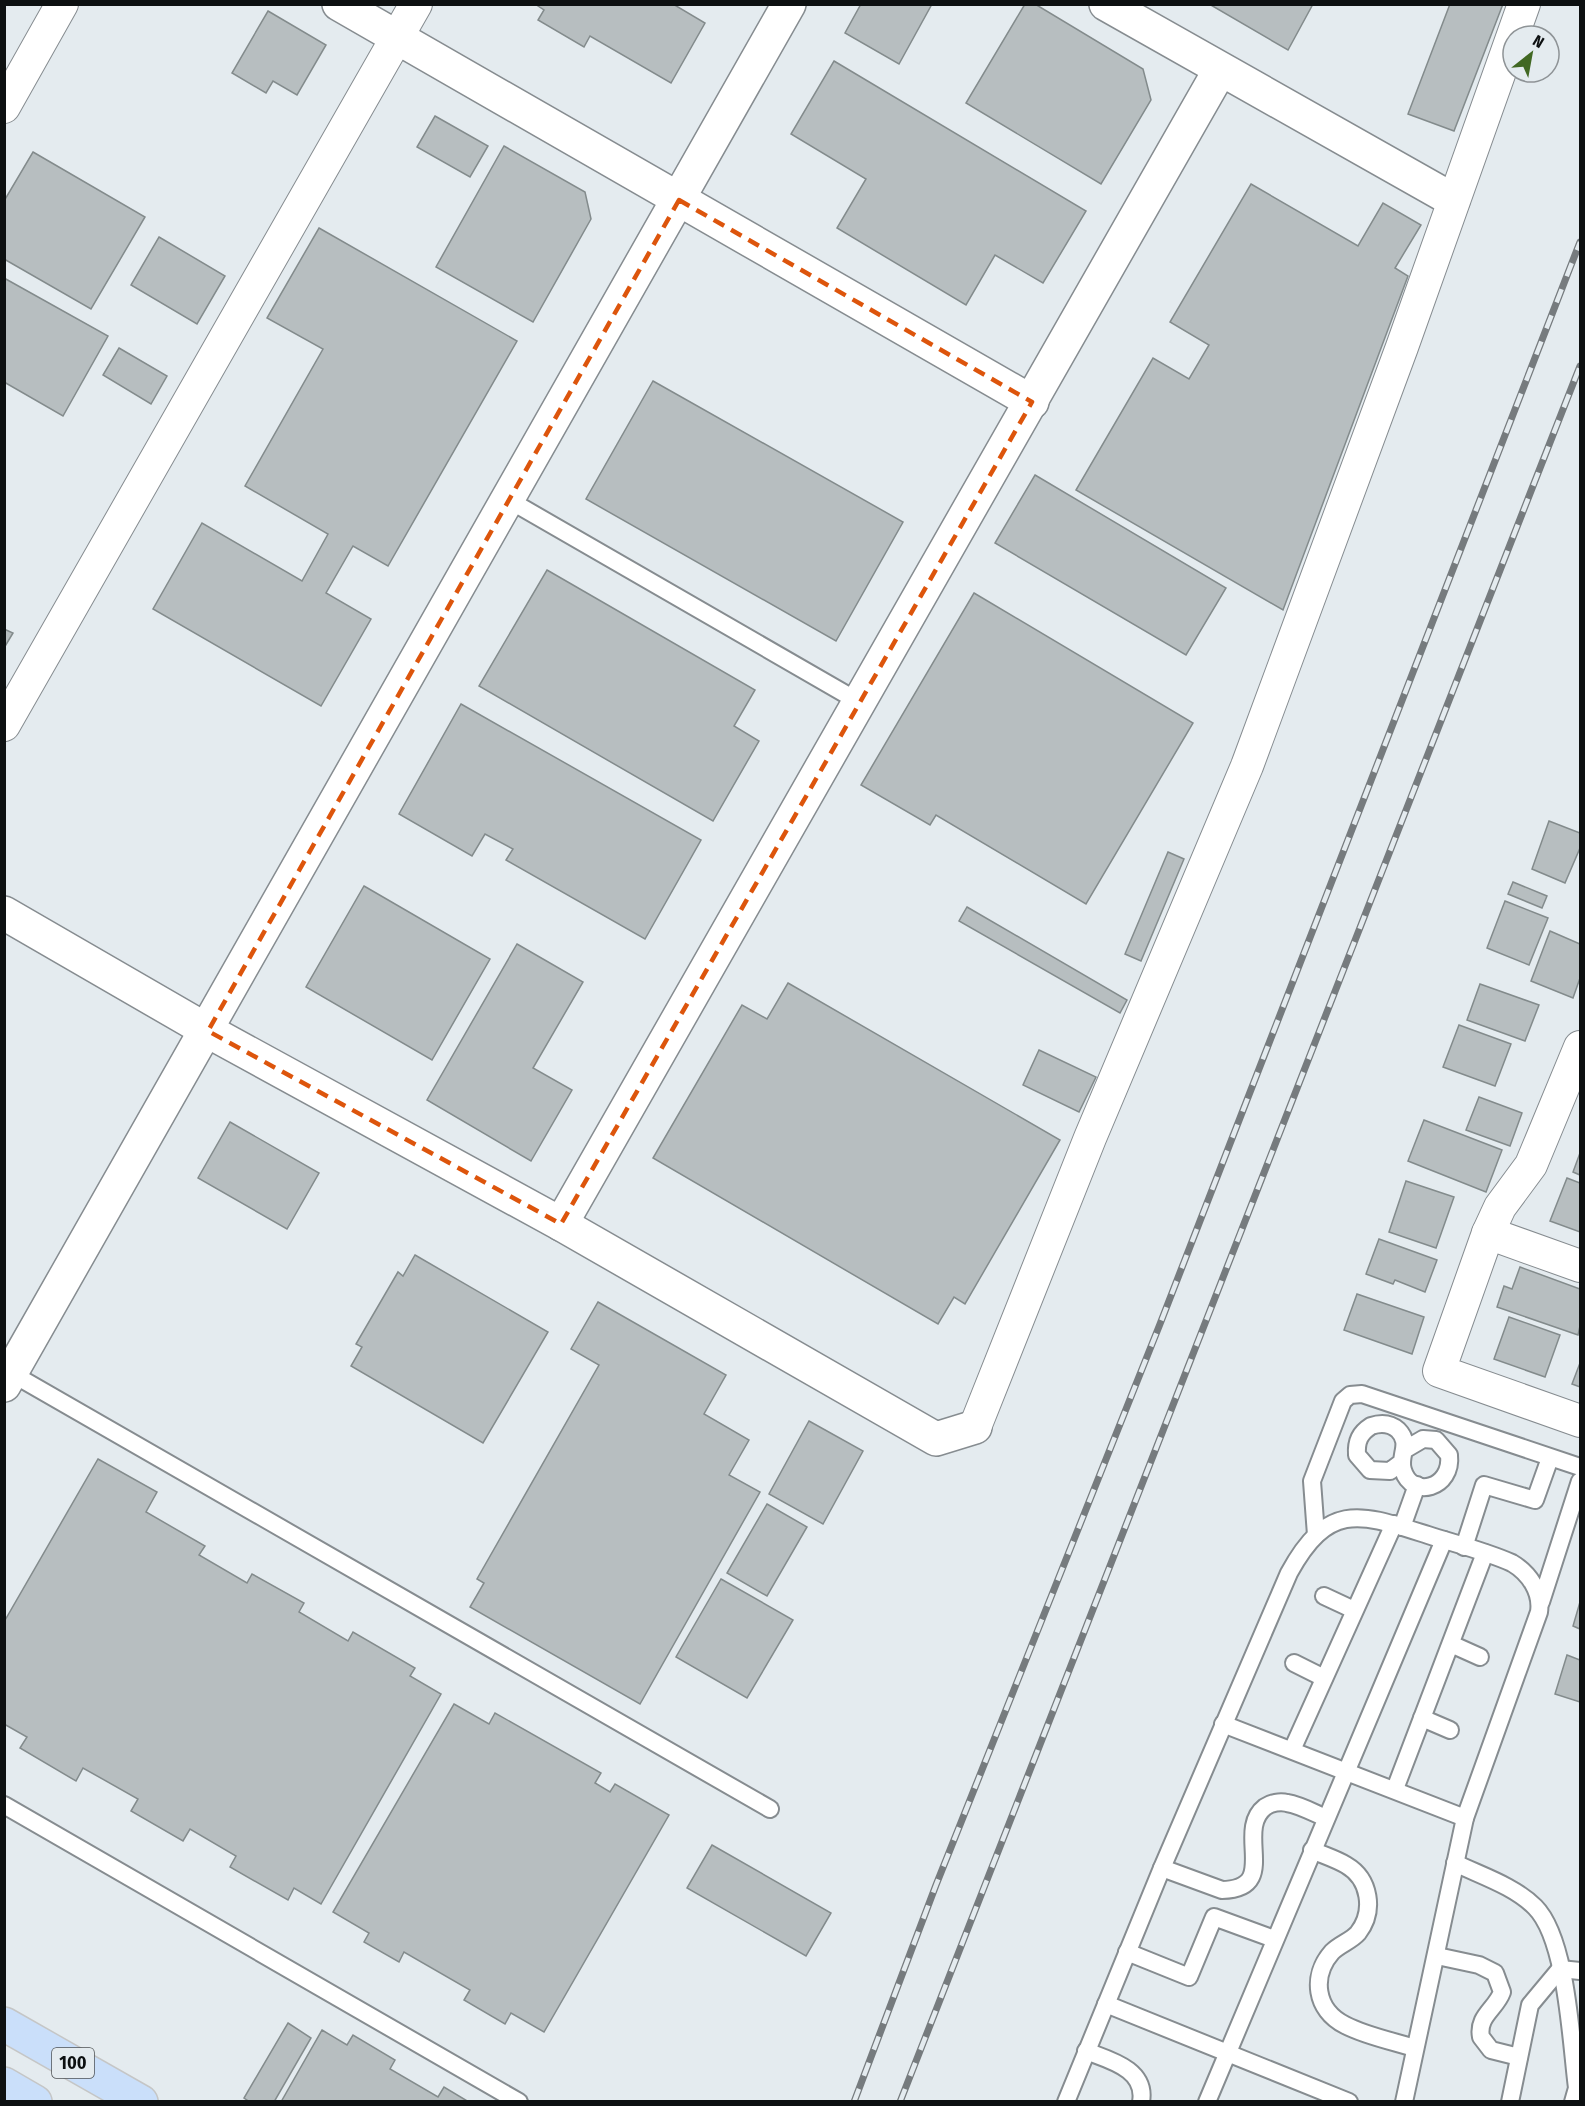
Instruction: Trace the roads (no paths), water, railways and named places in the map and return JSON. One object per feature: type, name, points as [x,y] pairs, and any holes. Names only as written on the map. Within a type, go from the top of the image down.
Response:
[{"type":"main road","name":"100","points":[[4,2024],[141,2102]]},
{"type":"main road","name":"100","points":[[4,2084],[35,2102]]},
{"type":"street","points":[[4,107],[62,4]]},
{"type":"street","points":[[339,4],[1032,402]]},
{"type":"street","points":[[4,725],[416,4]]},
{"type":"street","points":[[8,1379],[208,1031],[789,4]]},
{"type":"street","points":[[1106,4],[1453,200]]},
{"type":"street","points":[[4,913],[208,1031],[561,1224],[936,1439],[975,1427],[1089,1138],[1247,766],[1402,347],[1524,4]]},
{"type":"street","points":[[561,1224],[861,703],[1220,70]]},
{"type":"street","points":[[1581,1047],[1572,1092],[1531,1165],[1500,1207],[1488,1233],[1439,1371],[1581,1421]]},
{"type":"street","points":[[1488,1233],[1581,1266]]},
{"type":"lane","points":[[509,500],[861,703]]},
{"type":"lane","points":[[8,1379],[770,1809]]},
{"type":"lane","points":[[1316,1535],[1312,1481],[1343,1401],[1350,1395],[1362,1394],[1581,1467]]},
{"type":"lane","points":[[1357,1441],[1357,1455],[1370,1470],[1383,1472],[1404,1456],[1416,1440],[1430,1439],[1442,1444],[1449,1455],[1450,1469],[1442,1480],[1431,1486],[1417,1485],[1406,1476],[1404,1456],[1397,1430],[1384,1424],[1371,1426],[1357,1441]]},
{"type":"lane","points":[[1331,1433],[1357,1441]]},
{"type":"lane","points":[[1464,1547],[1484,1485],[1534,1500],[1550,1458]]},
{"type":"lane","points":[[1404,2102],[1465,1818],[1539,1612],[1540,1602],[1581,1481]]},
{"type":"lane","points":[[1292,1750],[1354,1610],[1417,1485]]},
{"type":"lane","points":[[1066,2102],[1162,1868],[1289,1573],[1298,1556],[1316,1535],[1338,1522],[1360,1517],[1398,1525],[1485,1553],[1520,1568],[1532,1583],[1540,1602]]},
{"type":"lane","points":[[1208,2102],[1274,1940],[1444,1540]]},
{"type":"lane","points":[[1395,1789],[1485,1553]]},
{"type":"lane","points":[[1324,1596],[1354,1610]]},
{"type":"lane","points":[[1451,1644],[1480,1657]]},
{"type":"lane","points":[[1294,1663],[1324,1678]]},
{"type":"lane","points":[[1422,1718],[1450,1730]]},
{"type":"lane","points":[[1223,1724],[1465,1818]]},
{"type":"lane","points":[[1162,1868],[1222,1890],[1231,1890],[1246,1883],[1254,1869],[1256,1862],[1252,1827],[1268,1804],[1287,1803],[1326,1818]]},
{"type":"lane","points":[[4,1805],[519,2102]]},
{"type":"lane","points":[[1312,1851],[1346,1866],[1357,1874],[1365,1885],[1369,1906],[1357,1935],[1337,1947],[1323,1966],[1317,1989],[1320,1998],[1333,2017],[1344,2025],[1415,2048]]},
{"type":"lane","points":[[1455,1863],[1519,1894],[1536,1908],[1556,1945],[1577,2088],[1573,2102]]},
{"type":"lane","points":[[1127,1952],[1189,1977],[1214,1917],[1274,1940]]},
{"type":"lane","points":[[1437,1956],[1479,1965],[1495,1973],[1502,1992],[1496,2005],[1482,2020],[1481,2037],[1491,2050],[1519,2057]]},
{"type":"lane","points":[[1560,1969],[1581,1971]]},
{"type":"lane","points":[[1510,2102],[1530,2005],[1560,1969]]},
{"type":"lane","points":[[1106,2004],[1349,2102]]},
{"type":"lane","points":[[1086,2051],[1131,2071],[1140,2084],[1141,2102]]},
{"type":"railway","points":[[854,2102],[936,1885],[1160,1324],[1580,242]]},
{"type":"railway","points":[[900,2102],[1580,366]]}]
